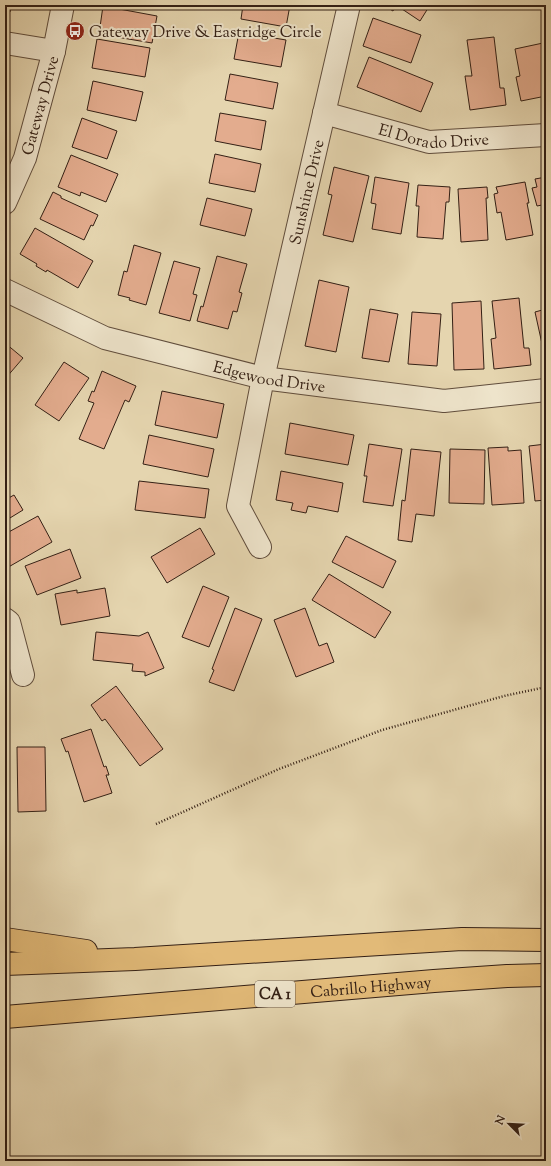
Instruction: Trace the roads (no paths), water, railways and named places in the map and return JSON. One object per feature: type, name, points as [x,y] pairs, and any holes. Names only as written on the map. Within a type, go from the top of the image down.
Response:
[{"type":"highway","points":[[5,939],[135,959]]},
{"type":"highway","points":[[5,964],[135,959],[462,939],[546,940]]},
{"type":"highway","name":"Cabrillo Highway","points":[[5,1017],[434,980],[507,976],[546,976]]},
{"type":"street","name":"Gateway Drive","points":[[5,203],[25,158],[54,51],[63,5]]},
{"type":"street","name":"Sunshine Drive","points":[[260,547],[238,506],[263,378],[349,5]]},
{"type":"street","points":[[5,43],[54,51]]},
{"type":"street","name":"El Dorado Drive","points":[[324,114],[429,142],[546,134]]},
{"type":"street","name":"Edgewood Drive","points":[[5,290],[105,338],[263,378],[444,401],[546,390]]},
{"type":"street","points":[[5,619],[9,622],[23,675]]},
{"type":"place","name":"Gateway Drive & Eastridge Circle","points":[[75,31]]}]
